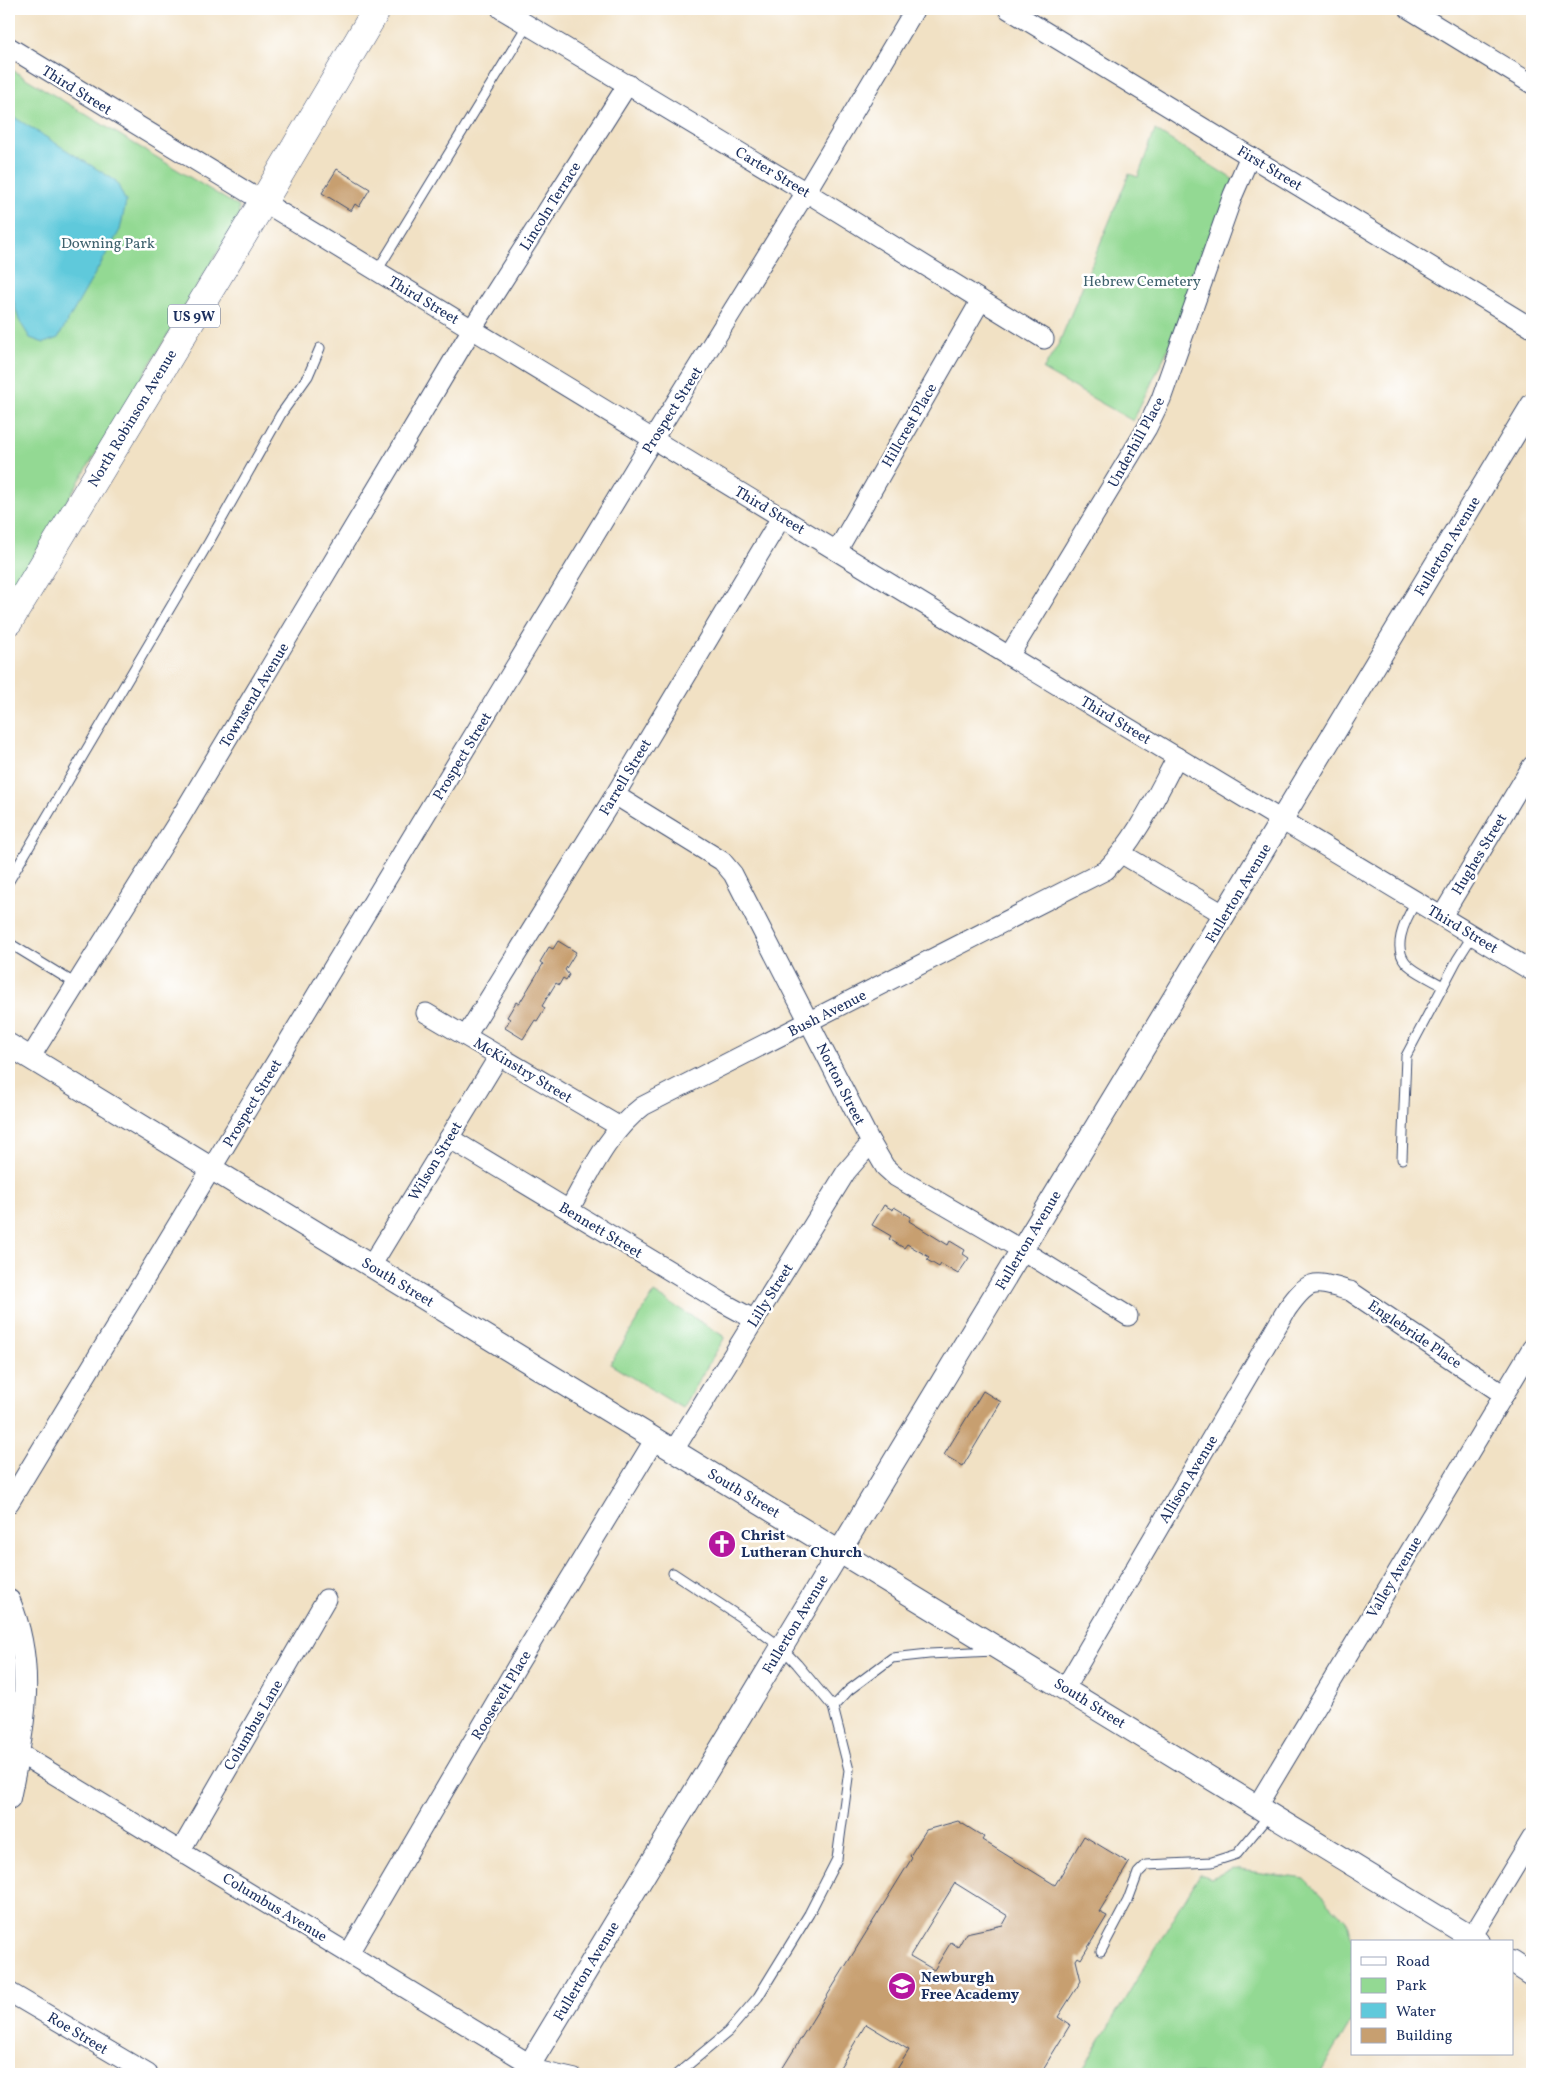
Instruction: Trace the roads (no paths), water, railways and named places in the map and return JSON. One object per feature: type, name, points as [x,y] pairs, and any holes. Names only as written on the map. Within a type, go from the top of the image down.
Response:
[{"type":"highway","name":"North Robinson Avenue","points":[[9,621],[263,202],[376,9]]},
{"type":"street","name":"Carter Street","points":[[501,9],[806,192],[1044,339]]},
{"type":"street","name":"Prospect Street","points":[[9,1503],[654,439],[806,192],[915,9]]},
{"type":"street","name":"First Street","points":[[1008,9],[1532,328]]},
{"type":"street","points":[[1409,9],[1532,84]]},
{"type":"street","name":"Third Street","points":[[9,47],[782,516],[1009,656],[1532,971]]},
{"type":"street","name":"Lincoln Terrace","points":[[472,329],[628,84]]},
{"type":"street","name":"Underhill Place","points":[[1009,656],[1147,428],[1157,406],[1233,195],[1250,156]]},
{"type":"street","name":"Hillcrest Place","points":[[837,551],[981,300]]},
{"type":"street","name":"Townsend Avenue","points":[[30,1058],[177,823],[472,329]]},
{"type":"street","name":"Fullerton Avenue","points":[[527,2069],[1532,405]]},
{"type":"street","name":"Farrell Street","points":[[466,1036],[615,795],[782,516]]},
{"type":"street","name":"Bush Avenue","points":[[568,1210],[609,1141],[626,1119],[643,1106],[1106,870],[1122,854],[1136,833],[1177,757]]},
{"type":"street","name":"Hughes Street","points":[[1442,916],[1532,766]]},
{"type":"street","name":"Norton Street","points":[[615,795],[722,861],[734,874],[870,1143],[885,1167],[896,1177],[1022,1250],[1128,1316]]},
{"type":"street","points":[[1122,854],[1225,914]]},
{"type":"street","name":"McKinstry Street","points":[[426,1013],[620,1127]]},
{"type":"street","name":"South Street","points":[[9,1045],[1475,1940]]},
{"type":"street","name":"Wilson Street","points":[[371,1266],[499,1056]]},
{"type":"street","name":"Bennett Street","points":[[449,1138],[720,1301],[755,1320]]},
{"type":"street","name":"Lilly Street","points":[[674,1450],[846,1172],[870,1143]]},
{"type":"street","name":"Englebride Place","points":[[1321,1283],[1350,1291],[1504,1395]]},
{"type":"street","name":"Allison Avenue","points":[[1065,1688],[1287,1309],[1300,1291],[1311,1284],[1321,1283]]},
{"type":"street","name":"Valley Avenue","points":[[1263,1810],[1532,1348]]},
{"type":"street","name":"Roosevelt Place","points":[[349,1952],[517,1666],[655,1439]]},
{"type":"street","name":"Columbus Lane","points":[[180,1850],[326,1599]]},
{"type":"street","points":[[9,1600],[16,1616],[23,1646],[26,1680],[26,1710],[9,1798]]},
{"type":"street","name":"Columbus Avenue","points":[[19,1752],[349,1952],[527,2069]]},
{"type":"street","points":[[1475,1940],[1532,1838]]},
{"type":"street","points":[[1514,1963],[1532,1975]]},
{"type":"street","name":"Roe Street","points":[[9,1992],[148,2074]]},
{"type":"lane","points":[[377,271],[528,24]]},
{"type":"lane","points":[[9,881],[209,542],[281,414],[308,376],[320,348]]},
{"type":"lane","points":[[1416,900],[1403,926],[1400,951],[1403,960],[1411,968],[1443,986]]},
{"type":"lane","points":[[1402,1159],[1406,1056],[1443,986],[1473,935]]},
{"type":"lane","points":[[9,943],[76,984]]},
{"type":"lane","points":[[673,1573],[740,1617],[781,1647],[833,1707],[849,1770],[837,1859],[809,1914],[758,1996],[728,2032],[677,2074]]},
{"type":"lane","points":[[833,1707],[849,1690],[892,1658],[930,1654],[1004,1651]]},
{"type":"lane","points":[[1102,1951],[1128,1900],[1138,1874],[1146,1865],[1212,1862],[1237,1854],[1263,1810]]},
{"type":"lane","points":[[527,2069],[576,2074]]},
{"type":"water","points":[[9,114],[116,181],[126,202],[120,230],[58,338],[44,343],[30,338],[19,320],[12,296],[9,295]]},
{"type":"place","name":"Christ Lutheran Church","points":[[722,1544]]},
{"type":"place","name":"Newburgh Free Academy","points":[[902,1986]]},
{"type":"park label","name":"Downing Park","points":[[108,243]]},
{"type":"park label","name":"Hebrew Cemetery","points":[[1142,281]]}]
